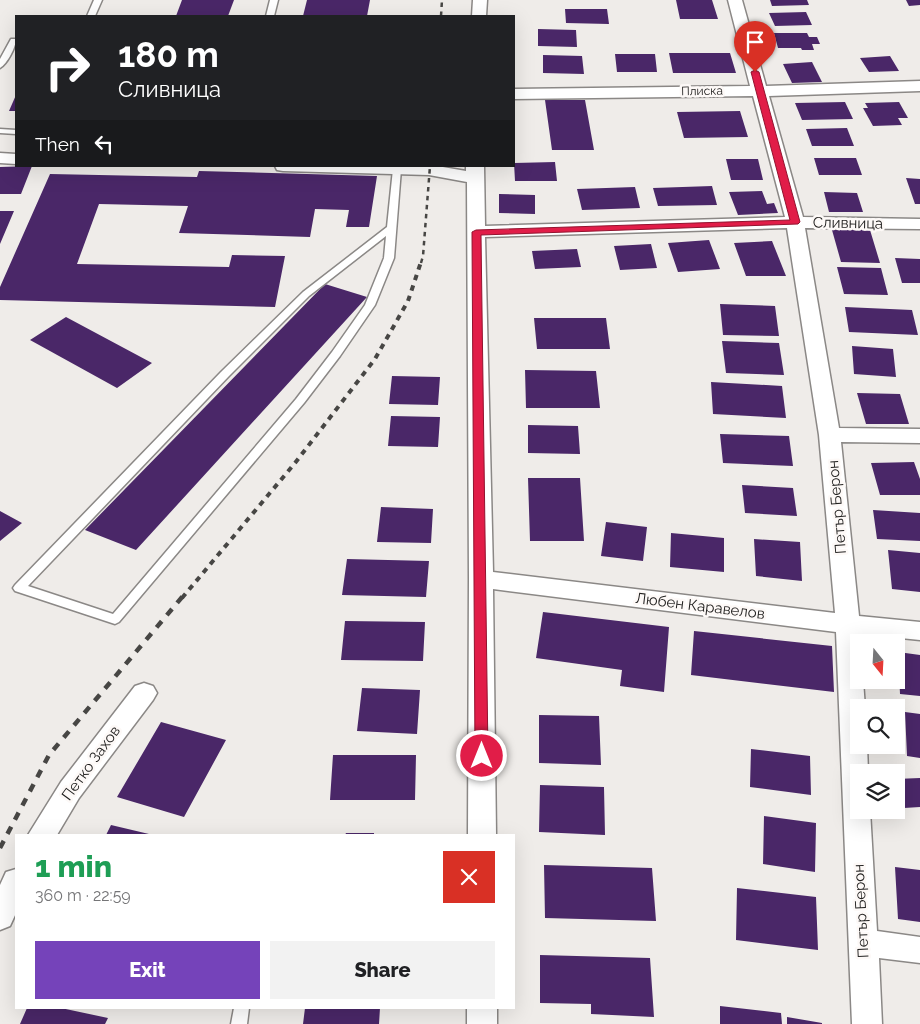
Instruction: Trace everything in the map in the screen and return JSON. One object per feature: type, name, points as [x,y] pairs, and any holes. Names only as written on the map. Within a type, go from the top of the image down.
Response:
[{"type":"street","points":[[479,15],[480,0]]},
{"type":"street","name":"Петър Берон","points":[[736,0],[795,222],[830,435],[848,624],[867,1024]]},
{"type":"street","name":"Плиска","points":[[515,94],[920,86]]},
{"type":"street","points":[[0,158],[15,159]]},
{"type":"street","points":[[321,167],[474,172],[481,579],[482,834]]},
{"type":"street","name":"Сливница","points":[[476,232],[795,222],[920,224]]},
{"type":"street","points":[[830,435],[920,436]]},
{"type":"street","name":"Любен Каравелов","points":[[481,579],[848,624],[920,631]]},
{"type":"street","name":"Петко Захов","points":[[43,834],[70,790],[144,693]]},
{"type":"street","points":[[0,916],[15,883]]},
{"type":"street","points":[[863,942],[920,950]]},
{"type":"street","points":[[482,1009],[482,1024]]},
{"type":"lane","points":[[91,15],[98,0]]},
{"type":"lane","points":[[270,15],[274,0]]},
{"type":"lane","points":[[0,66],[15,41]]},
{"type":"lane","points":[[0,131],[15,132]]},
{"type":"lane","points":[[391,228],[306,294],[225,374],[19,588],[115,619],[300,401],[370,305],[389,258],[397,169]]},
{"type":"lane","points":[[239,1024],[242,1009]]},
{"type":"building","points":[[182,0],[234,0],[228,15],[176,15]]},
{"type":"building","points":[[307,0],[370,0],[367,15],[303,15]]},
{"type":"building","points":[[676,0],[712,0],[718,19],[680,19]]},
{"type":"building","points":[[770,0],[807,0],[809,5],[772,6]]},
{"type":"building","points":[[906,0],[920,0],[920,5],[909,6]]},
{"type":"building","points":[[565,9],[607,9],[609,24],[566,23]]},
{"type":"building","points":[[806,12],[812,25],[775,26],[769,13]]},
{"type":"building","points":[[538,29],[576,30],[577,47],[538,46]]},
{"type":"building","points":[[774,33],[807,33],[809,37],[817,37],[820,44],[812,44],[814,50],[778,48]]},
{"type":"building","points":[[669,53],[730,53],[736,73],[673,73]]},
{"type":"building","points":[[615,54],[655,54],[657,72],[617,72]]},
{"type":"building","points":[[543,55],[582,56],[584,74],[543,73]]},
{"type":"building","points":[[890,56],[899,71],[869,72],[860,58]]},
{"type":"building","points":[[812,62],[822,82],[792,83],[783,64]]},
{"type":"building","points":[[15,97],[15,111],[9,111]]},
{"type":"building","points":[[545,100],[585,100],[594,150],[552,150]]},
{"type":"building","points":[[845,102],[853,119],[802,120],[795,103]]},
{"type":"building","points":[[899,102],[908,118],[898,118],[902,125],[873,126],[863,108],[868,108],[865,103]]},
{"type":"building","points":[[740,111],[748,137],[684,138],[677,112]]},
{"type":"building","points":[[847,128],[854,146],[812,146],[806,129]]},
{"type":"building","points":[[814,158],[856,158],[862,175],[819,175]]},
{"type":"building","points":[[726,159],[758,159],[763,180],[731,180]]},
{"type":"building","points":[[555,162],[557,181],[515,181],[515,163]]},
{"type":"building","points":[[0,167],[32,167],[21,194],[0,194]]},
{"type":"building","points":[[199,171],[377,176],[369,227],[346,227],[349,210],[315,209],[310,237],[179,233],[188,206],[99,204],[77,264],[229,267],[232,255],[285,256],[275,307],[0,300],[0,287],[50,174],[197,177]]},
{"type":"building","points":[[906,178],[920,179],[920,204],[915,204]]},
{"type":"building","points":[[712,186],[717,205],[658,206],[653,188]]},
{"type":"building","points":[[635,187],[640,208],[582,210],[577,189]]},
{"type":"building","points":[[762,191],[767,204],[774,203],[778,213],[738,215],[729,192]]},
{"type":"building","points":[[824,192],[857,193],[863,212],[829,212]]},
{"type":"building","points":[[499,194],[535,195],[535,214],[499,213]]},
{"type":"building","points":[[0,211],[14,211],[0,244]]},
{"type":"building","points":[[832,230],[870,230],[880,263],[841,262]]},
{"type":"building","points":[[709,240],[720,269],[678,272],[668,243]]},
{"type":"building","points":[[772,241],[786,276],[746,276],[734,243]]},
{"type":"building","points":[[651,244],[657,268],[620,270],[614,246]]},
{"type":"building","points":[[577,249],[581,267],[535,269],[532,251]]},
{"type":"building","points":[[895,258],[920,259],[920,283],[902,283]]},
{"type":"building","points":[[837,267],[881,268],[888,295],[844,294]]},
{"type":"building","points":[[325,284],[367,297],[136,550],[85,530]]},
{"type":"building","points":[[720,304],[775,306],[779,336],[723,335]]},
{"type":"building","points":[[845,307],[912,310],[918,335],[849,332]]},
{"type":"building","points":[[66,317],[152,363],[117,388],[30,340]]},
{"type":"building","points":[[534,318],[606,318],[610,349],[537,349]]},
{"type":"building","points":[[722,341],[779,343],[784,375],[726,373]]},
{"type":"building","points":[[852,346],[893,349],[896,377],[854,374]]},
{"type":"building","points":[[525,370],[596,371],[600,408],[526,408]]},
{"type":"building","points":[[392,376],[440,377],[438,405],[389,404]]},
{"type":"building","points":[[711,382],[782,386],[786,418],[713,414]]},
{"type":"building","points":[[857,393],[900,394],[909,424],[866,424]]},
{"type":"building","points":[[391,416],[440,417],[438,447],[388,446]]},
{"type":"building","points":[[528,425],[578,426],[580,454],[528,453]]},
{"type":"building","points":[[720,434],[789,436],[793,466],[723,463]]},
{"type":"building","points":[[914,462],[920,479],[920,495],[880,495],[871,463]]},
{"type":"building","points":[[528,478],[580,478],[584,541],[530,541]]},
{"type":"building","points":[[742,485],[793,488],[797,516],[745,513]]},
{"type":"building","points":[[381,507],[433,509],[431,543],[377,542]]},
{"type":"building","points":[[873,510],[920,513],[920,541],[877,539]]},
{"type":"building","points":[[0,511],[22,523],[0,541]]},
{"type":"building","points":[[606,522],[647,527],[643,561],[601,556]]},
{"type":"building","points":[[671,533],[724,538],[724,572],[670,567]]},
{"type":"building","points":[[754,539],[800,542],[802,581],[756,576]]},
{"type":"building","points":[[888,550],[920,553],[920,592],[892,589]]},
{"type":"building","points":[[347,559],[429,561],[426,597],[342,595]]},
{"type":"building","points":[[543,612],[669,627],[664,692],[620,686],[622,670],[536,658]]},
{"type":"building","points":[[345,621],[425,622],[423,661],[341,660]]},
{"type":"building","points":[[694,631],[832,646],[834,692],[691,675]]},
{"type":"building","points":[[905,653],[920,655],[920,696],[900,694],[900,689],[905,689]]},
{"type":"building","points":[[362,688],[420,690],[417,734],[357,731]]},
{"type":"building","points":[[905,712],[920,714],[920,758],[907,756]]},
{"type":"building","points":[[539,715],[599,716],[601,765],[539,763]]},
{"type":"building","points":[[161,722],[226,740],[184,817],[117,797]]},
{"type":"building","points":[[751,749],[810,756],[811,795],[750,787]]},
{"type":"building","points":[[333,755],[416,755],[415,800],[330,800]]},
{"type":"building","points":[[920,778],[920,807],[905,808],[905,779]]},
{"type":"building","points":[[540,785],[604,787],[605,835],[539,832]]},
{"type":"building","points":[[764,816],[816,823],[815,872],[763,864]]},
{"type":"building","points":[[111,825],[149,834],[106,834]]},
{"type":"building","points":[[346,833],[374,833],[374,834]]},
{"type":"building","points":[[544,865],[652,868],[656,921],[545,918]]},
{"type":"building","points":[[895,867],[920,870],[920,922],[898,919]]},
{"type":"building","points":[[737,888],[816,897],[818,950],[736,940]]},
{"type":"building","points":[[540,955],[650,958],[654,1017],[591,1014],[591,1004],[540,1003]]},
{"type":"building","points":[[720,1006],[781,1013],[782,1024],[720,1024]]},
{"type":"building","points":[[27,1009],[66,1009],[108,1018],[105,1024],[20,1024]]},
{"type":"building","points":[[305,1009],[380,1009],[379,1024],[303,1024]]},
{"type":"building","points":[[787,1017],[822,1023],[822,1024],[787,1024]]},
{"type":"railway","points":[[441,15],[442,0]]},
{"type":"railway","points":[[421,263],[430,167]]},
{"type":"railway","points":[[182,598],[295,463],[375,359],[408,301],[421,262]]},
{"type":"railway","points":[[0,848],[49,755],[183,596]]},
{"type":"route","points":[[482,756],[476,232],[795,222],[755,72]]}]
